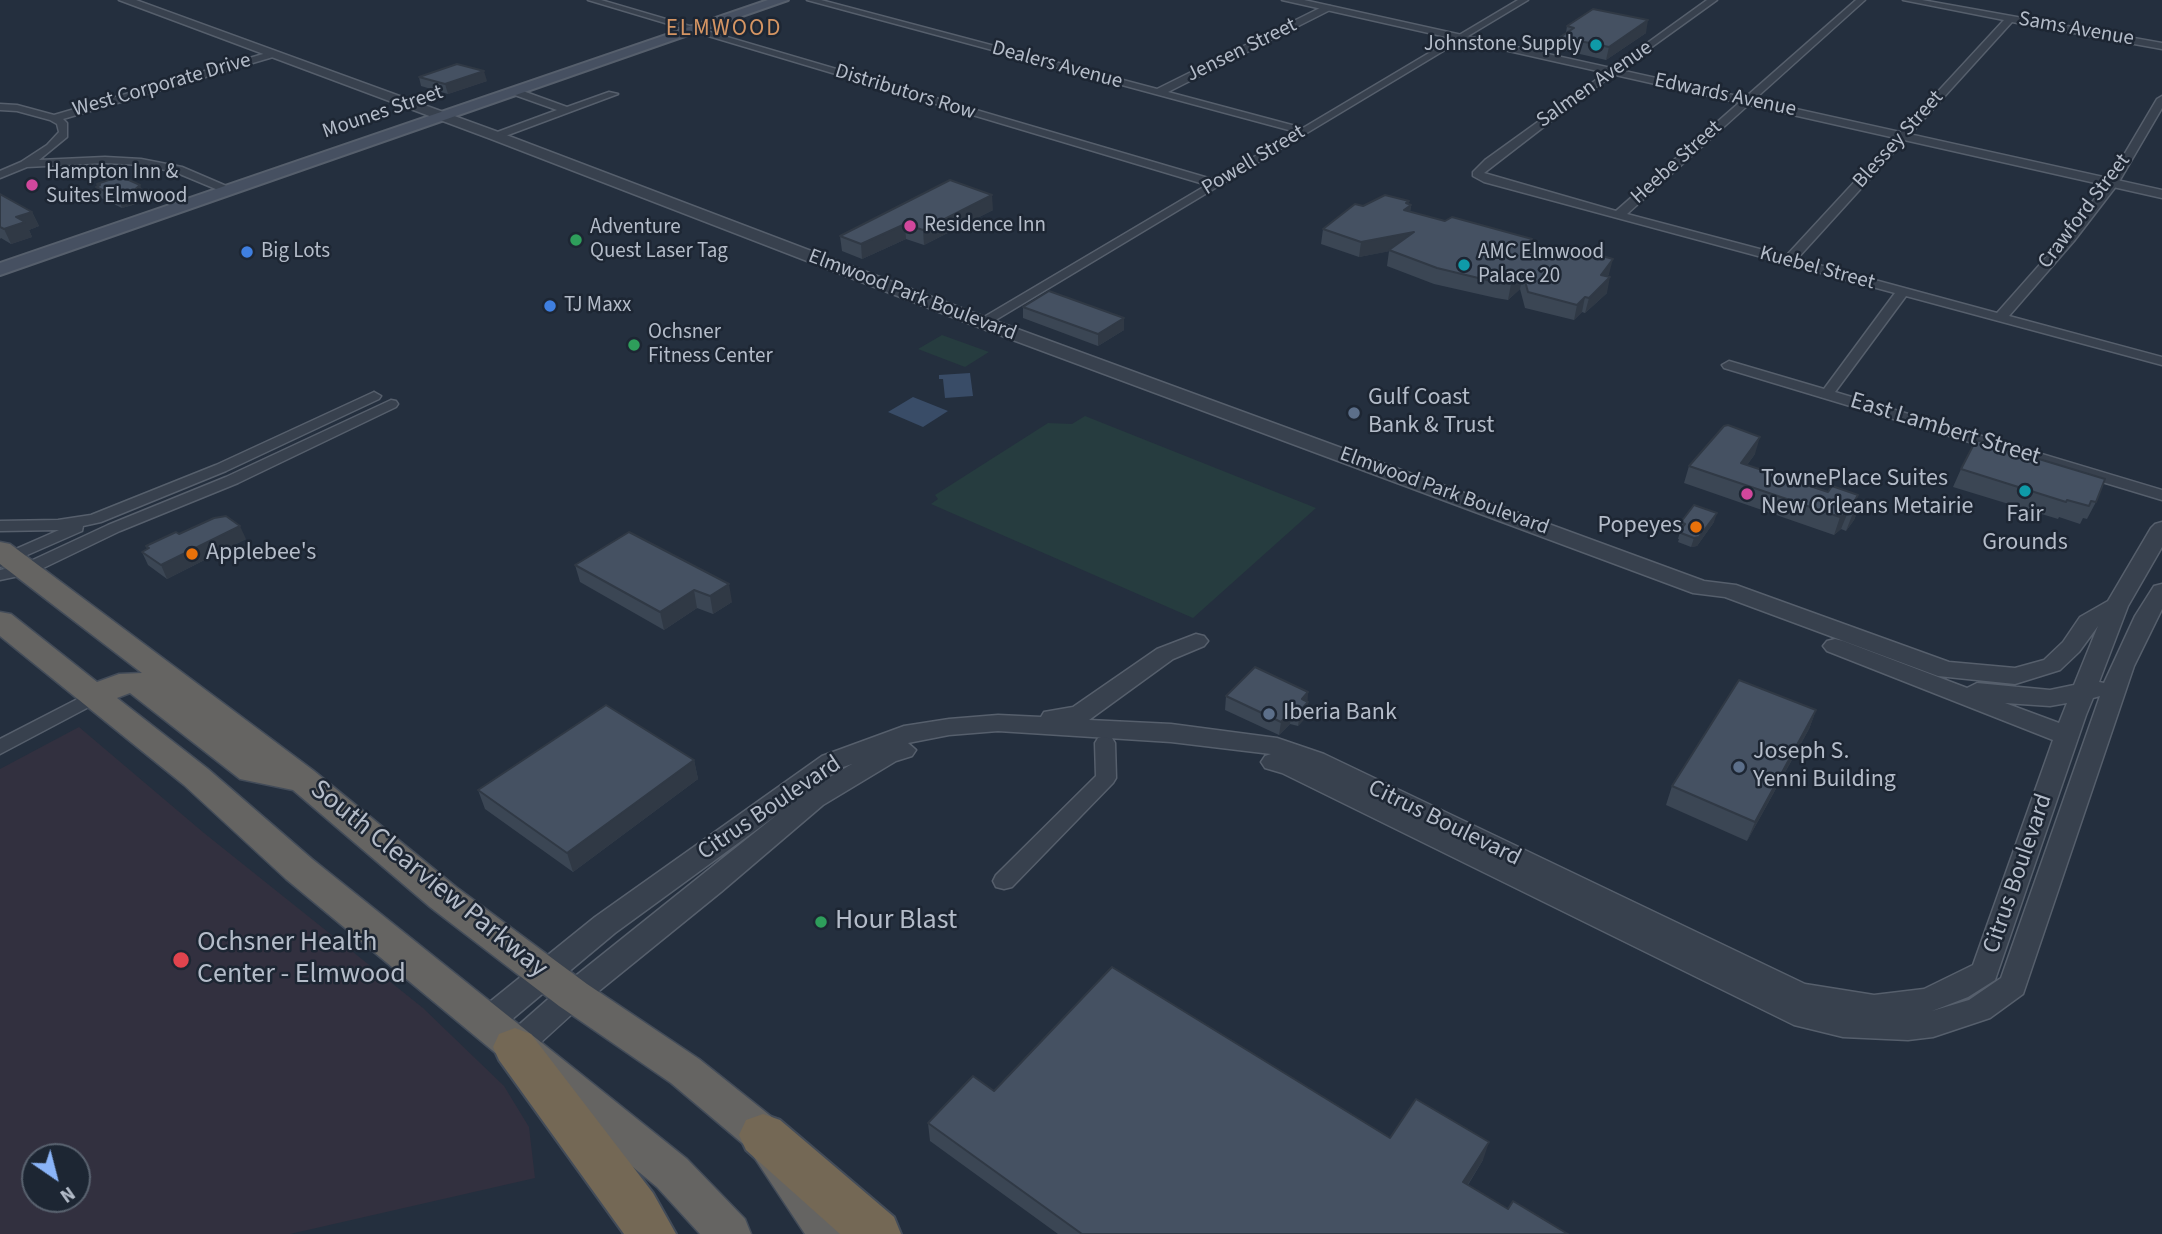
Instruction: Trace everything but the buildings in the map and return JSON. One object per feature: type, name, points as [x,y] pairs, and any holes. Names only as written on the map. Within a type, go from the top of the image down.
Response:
[{"type":"highway","name":"South Clearview Parkway","points":[[7,562],[302,779],[443,897],[559,985],[685,1071],[763,1135],[831,1234]]},
{"type":"highway","points":[[0,621],[196,777],[299,869],[672,1174],[729,1234]]},
{"type":"highway","points":[[95,696],[119,684],[136,682],[251,771],[302,779]]},
{"type":"highway","points":[[501,1034],[636,1209],[651,1234]]},
{"type":"highway","points":[[763,1135],[876,1234]]},
{"type":"main road","name":"Mounes Street","points":[[0,269],[781,0]]},
{"type":"street","name":"Elmwood Park Boulevard","points":[[125,0],[496,136],[984,323],[1701,588],[1728,590],[1946,670],[2015,676],[2052,665],[2071,647],[2088,622],[2117,606]]},
{"type":"street","name":"Distributors Row","points":[[592,0],[1217,184]]},
{"type":"street","name":"Dealers Avenue","points":[[811,0],[1304,131]]},
{"type":"street","name":"Edwards Avenue","points":[[1288,0],[2162,194]]},
{"type":"street","name":"Powell Street","points":[[984,323],[1524,0]]},
{"type":"street","name":"Salmen Avenue","points":[[1479,172],[1499,154],[1713,0]]},
{"type":"street","name":"Heebe Street","points":[[1618,215],[1861,0]]},
{"type":"street","name":"Sams Avenue","points":[[1907,0],[2162,46]]},
{"type":"street","name":"Jensen Street","points":[[1157,93],[1327,8]]},
{"type":"street","name":"Blessey Street","points":[[1788,261],[2010,19]]},
{"type":"street","name":"West Corporate Drive","points":[[54,118],[270,55]]},
{"type":"street","points":[[516,92],[566,110]]},
{"type":"street","points":[[496,136],[613,94]]},
{"type":"street","name":"Crawford Street","points":[[2000,318],[2070,238],[2113,183],[2162,99]]},
{"type":"street","points":[[0,107],[17,108],[54,118],[62,123],[62,137],[25,164],[0,175]]},
{"type":"street","points":[[25,164],[104,160],[141,162],[178,169],[227,190]]},
{"type":"street","name":"Kuebel Street","points":[[1479,172],[1477,174],[1480,177],[1488,180],[2162,361]]},
{"type":"street","points":[[1827,394],[1902,292]]},
{"type":"street","name":"East Lambert Street","points":[[1729,365],[2162,495]]},
{"type":"street","points":[[7,562],[95,519],[221,468],[374,396]]},
{"type":"street","points":[[7,562],[114,528],[232,480],[391,404]]},
{"type":"street","points":[[0,526],[58,525],[95,519]]},
{"type":"street","name":"Citrus Boulevard","points":[[559,985],[605,925],[831,762],[904,736],[949,727],[1011,724],[1193,735],[1268,744],[1315,760],[1801,996],[1874,1007],[1927,1001],[1958,988],[1985,972],[2067,736],[2117,606],[2162,527]]},
{"type":"street","points":[[2127,656],[2121,636],[2134,601],[2133,578]]},
{"type":"street","name":"Elmwood Park Boulevard","points":[[1701,588],[1718,602],[2067,736]]},
{"type":"street","name":"Citrus Boulevard","points":[[501,1034],[559,985],[711,885],[814,798],[887,755],[938,741],[995,738],[1212,751],[1249,756],[1291,767],[1794,1013],[1843,1024],[1908,1027],[1933,1024],[1979,1009],[2013,985],[2105,713],[2127,656],[2162,590]]},
{"type":"street","points":[[1011,724],[1080,714],[1165,654],[1196,641]]},
{"type":"street","name":"Elmwood Park Boulevard","points":[[1913,676],[1987,693],[2029,698],[2084,693],[2096,689],[2127,656]]},
{"type":"street","points":[[2030,672],[2067,684],[2084,693],[2105,713]]},
{"type":"street","points":[[0,747],[95,696]]},
{"type":"street","points":[[2026,720],[2047,736],[2054,747],[2058,763]]},
{"type":"street","points":[[1004,881],[1106,778],[1105,743]]},
{"type":"shaded area","name":"Ochsner Health Center - Elmwood","points":[[79,727],[204,833],[423,1008],[504,1086],[529,1127],[535,1178],[290,1234],[0,1234],[0,769]]},
{"type":"green space","points":[[942,335],[989,352],[965,367],[918,349]]},
{"type":"green space","points":[[1085,416],[1316,508],[1193,618],[931,504],[938,499],[935,495],[1048,423],[1072,424]]},
{"type":"water","points":[[970,373],[973,396],[945,398],[943,379],[939,379],[939,375]]},
{"type":"water","points":[[913,397],[948,411],[923,427],[888,412]]},
{"type":"place","name":"Johnstone Supply","points":[[1596,45]]},
{"type":"place","name":"Hampton Inn & Suites Elmwood","points":[[32,185]]},
{"type":"place","name":"Residence Inn","points":[[910,226]]},
{"type":"place","name":"Adventure Quest Laser Tag","points":[[576,240]]},
{"type":"place","name":"Big Lots","points":[[247,252]]},
{"type":"place","name":"AMC Elmwood Palace 20","points":[[1464,265]]},
{"type":"place","name":"TJ Maxx","points":[[550,306]]},
{"type":"place","name":"Ochsner Fitness Center","points":[[634,345]]},
{"type":"place","name":"Gulf Coast Bank & Trust","points":[[1354,413]]},
{"type":"place","name":"Fair Grounds","points":[[2025,491]]},
{"type":"place","name":"TownePlace Suites New Orleans Metairie","points":[[1747,494]]},
{"type":"place","name":"Popeyes","points":[[1696,527]]},
{"type":"place","name":"Applebee's","points":[[192,554]]},
{"type":"place","name":"Iberia Bank","points":[[1269,714]]},
{"type":"place","name":"Joseph S. Yenni Building","points":[[1739,767]]},
{"type":"place","name":"Hour Blast","points":[[821,922]]},
{"type":"place","name":"Ochsner Health Center - Elmwood","points":[[181,960]]},
{"type":"district","name":"ELMWOOD","points":[[724,30]]}]
